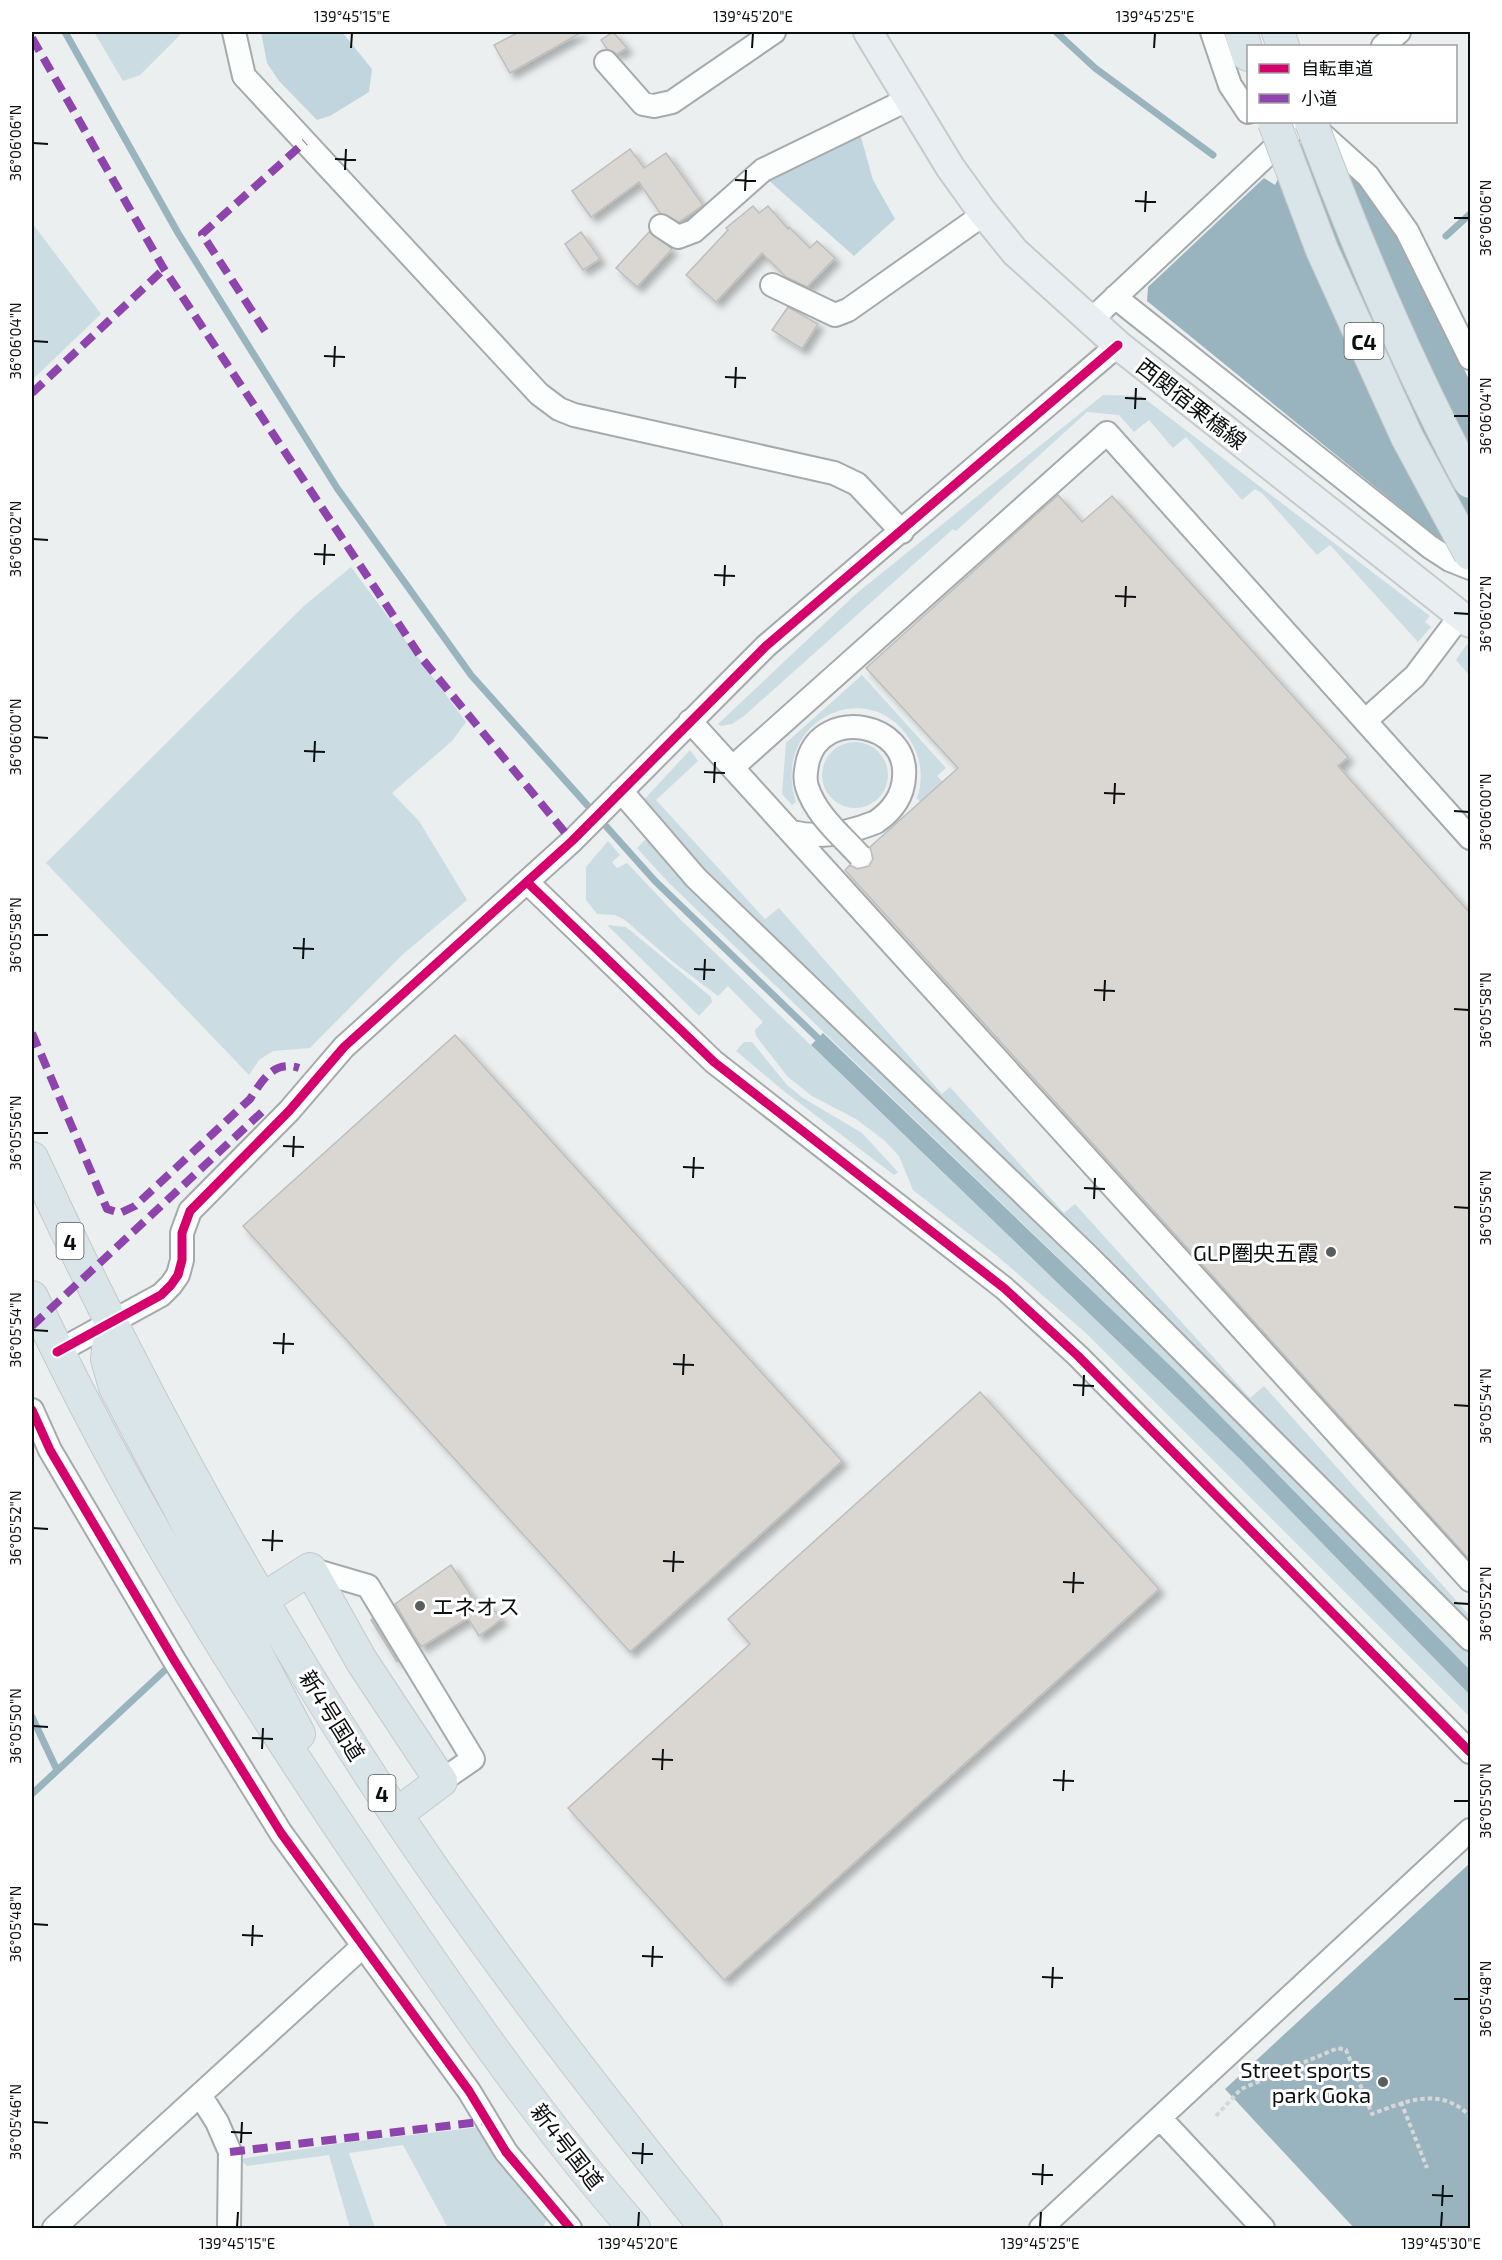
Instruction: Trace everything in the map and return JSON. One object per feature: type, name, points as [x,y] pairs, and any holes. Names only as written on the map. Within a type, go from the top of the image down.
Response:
[{"type":"highway","points":[[1241,32],[1247,52]]},
{"type":"highway","name":"C4","points":[[1310,123],[1354,238],[1438,422],[1470,482]]},
{"type":"highway","name":"C4","points":[[1275,133],[1332,271],[1407,437],[1470,554]]},
{"type":"highway","name":"新4号国道","points":[[32,1158],[111,1323],[213,1516],[316,1689],[397,1814],[599,2095],[703,2223]]},
{"type":"highway","name":"新4号国道","points":[[32,1297],[82,1402],[189,1591],[259,1705],[352,1846],[497,2055],[567,2147],[634,2229]]},
{"type":"highway","points":[[111,1323],[107,1359],[115,1387],[304,1742],[352,1846]]},
{"type":"highway","points":[[263,1599],[310,1569],[361,1660],[441,1781],[397,1814]]},
{"type":"main road","name":"西関宿栗橋線","points":[[868,32],[950,167],[1015,252],[1118,345],[1466,619]]},
{"type":"street","points":[[234,32],[244,76],[545,399],[574,415],[834,473],[857,484],[902,532]]},
{"type":"street","points":[[606,62],[643,105],[654,106],[672,102],[774,32]]},
{"type":"street","points":[[1212,32],[1230,85],[1247,110]]},
{"type":"street","points":[[1384,45],[1399,32]]},
{"type":"street","points":[[661,226],[678,237],[694,231],[763,170],[909,99]]},
{"type":"street","points":[[1259,123],[1275,133]]},
{"type":"street","points":[[1090,321],[1275,133],[1300,123]]},
{"type":"street","points":[[1311,123],[1368,176],[1407,231],[1470,358]]},
{"type":"street","points":[[772,285],[835,315],[848,310],[984,213]]},
{"type":"street","points":[[1115,297],[1420,540],[1450,560],[1470,568]]},
{"type":"street","points":[[57,1352],[160,1295],[171,1285],[178,1275],[182,1260],[185,1223],[200,1198],[272,1129],[344,1047],[572,841],[796,618],[902,532],[1118,345]]},
{"type":"street","points":[[733,767],[1107,433],[1470,838]]},
{"type":"street","points":[[1365,721],[1415,676],[1466,619]]},
{"type":"street","points":[[690,721],[1470,1580]]},
{"type":"street","points":[[792,832],[828,835],[845,833],[876,822],[892,810],[903,788],[903,764],[891,741],[879,732],[854,725],[837,728],[822,737],[811,751],[805,771],[806,786],[817,808],[860,856]]},
{"type":"street","points":[[621,791],[696,878],[1089,1257],[1470,1639]]},
{"type":"street","points":[[527,882],[714,1062],[1004,1288],[1078,1356],[1470,1752]]},
{"type":"street","points":[[32,1410],[50,1450],[174,1660],[281,1833],[469,2091],[506,2152],[570,2229]]},
{"type":"street","points":[[310,1569],[369,1586],[473,1759],[441,1781]]},
{"type":"street","points":[[1041,2229],[1470,1830]]},
{"type":"street","points":[[54,2229],[362,1947]]},
{"type":"street","points":[[200,2095],[217,2122],[230,2152],[229,2229]]},
{"type":"street","points":[[1160,2118],[1263,2229]]},
{"type":"path","points":[[1216,2116],[1241,2089],[1338,2048],[1346,2050],[1372,2114],[1401,2102],[1426,2097],[1441,2099],[1458,2106],[1470,2116]]},
{"type":"path","points":[[1401,2102],[1427,2168]]},
{"type":"shaded area","points":[[94,32],[183,32],[140,75],[123,81]]},
{"type":"shaded area","points":[[261,32],[342,32],[372,69],[369,92],[330,116],[317,120],[279,81],[267,63]]},
{"type":"shaded area","points":[[859,130],[873,180],[895,219],[854,256],[766,178]]},
{"type":"shaded area","points":[[1318,131],[1356,175],[1414,260],[1470,382],[1470,554],[1455,548],[1432,533],[1147,301],[1148,287],[1264,178],[1275,185],[1294,148]]},
{"type":"shaded area","points":[[32,223],[101,314],[32,380]]},
{"type":"shaded area","points":[[1103,395],[1141,396],[1430,616],[1425,622],[1431,627],[1418,642],[1330,545],[1317,555],[1263,494],[1255,489],[1242,500],[1186,437],[1173,448],[1149,420],[1134,432],[1119,415],[1087,412],[956,531],[953,529],[744,716],[732,724],[721,726],[718,724],[857,593]]},
{"type":"shaded area","points":[[351,567],[466,722],[452,741],[392,793],[419,821],[467,900],[401,956],[310,1048],[273,1051],[259,1060],[249,1075],[46,863],[305,605]]},
{"type":"shaded area","points":[[1467,644],[1470,647],[1470,676],[1456,660]]},
{"type":"shaded area","points":[[862,675],[946,768],[937,776],[943,782],[920,802],[917,798],[921,778],[920,765],[913,745],[896,723],[874,711],[852,708],[830,714],[811,728],[797,747],[792,772],[796,802],[792,805],[782,794],[786,743]]},
{"type":"shaded area","points":[[855,742],[868,745],[878,752],[885,762],[888,775],[885,788],[878,798],[868,805],[855,808],[842,805],[832,798],[825,788],[822,775],[825,762],[832,752],[842,745]]},
{"type":"shaded area","points":[[690,750],[698,761],[656,800],[765,919],[779,908],[942,1094],[950,1087],[1064,1213],[1075,1204],[1250,1398],[1264,1386],[1470,1616],[1470,1628],[699,872],[640,804]]},
{"type":"shaded area","points":[[650,835],[1470,1647],[1470,1670],[1180,1375],[669,883],[637,848]]},
{"type":"shaded area","points":[[608,841],[620,855],[612,862],[617,868],[627,863],[682,921],[1241,1460],[1470,1695],[1470,1717],[1087,1334],[996,1255],[913,1190],[899,1156],[885,1141],[856,1119],[812,1096],[788,1077],[756,1036],[755,1030],[763,1022],[728,986],[718,996],[672,961],[625,920],[615,915],[597,914],[586,900],[586,867]]},
{"type":"shaded area","points":[[607,925],[626,927],[711,997],[712,1002],[699,1016]]},
{"type":"shaded area","points":[[823,1033],[1180,1375],[1470,1670],[1470,1695],[1241,1460],[811,1045]]},
{"type":"shaded area","points":[[744,1042],[752,1042],[787,1085],[803,1098],[862,1133],[898,1172],[894,1175],[785,1092],[736,1051]]},
{"type":"shaded area","name":"Street sports park Goka","points":[[1470,1863],[1470,2228],[1354,2228],[1225,2089]]},
{"type":"shaded area","points":[[481,2127],[548,2217],[544,2225],[547,2228],[448,2228],[403,2145],[349,2153],[375,2228],[350,2228],[329,2155],[247,2166],[240,2159],[342,2143]]},
{"type":"building","points":[[519,32],[582,32],[510,73],[494,45]]},
{"type":"building","points":[[613,32],[627,48],[617,54],[607,49],[601,40]]},
{"type":"building","points":[[630,149],[644,168],[666,153],[703,205],[679,222],[660,213],[639,182],[591,217],[572,191]]},
{"type":"building","points":[[753,206],[759,213],[768,206],[788,229],[789,227],[810,248],[817,241],[835,258],[807,287],[786,277],[762,253],[716,302],[686,275],[728,230],[726,228]]},
{"type":"building","points":[[581,232],[600,259],[583,270],[565,244]]},
{"type":"building","points":[[649,232],[672,249],[637,287],[616,268]]},
{"type":"building","points":[[788,307],[818,324],[802,349],[772,330]]},
{"type":"building","name":"GLP圏央五霞","points":[[1058,495],[1082,522],[1112,496],[1348,757],[1338,766],[1470,913],[1470,1560],[845,870],[850,865],[857,869],[869,866],[873,859],[870,847],[958,768],[866,668]]},
{"type":"building","points":[[455,1035],[842,1461],[630,1652],[243,1226]]},
{"type":"building","points":[[980,1392],[1159,1589],[724,1980],[568,1808],[750,1644],[728,1619]]},
{"type":"building","points":[[451,1565],[479,1608],[487,1603],[502,1619],[479,1636],[468,1618],[421,1647],[395,1604]]},
{"type":"building","points":[[371,1620],[398,1661],[397,1662]]},
{"type":"waterway","points":[[65,32],[178,233],[337,488],[471,675],[655,881],[824,1044]]},
{"type":"waterway","points":[[1056,32],[1095,68],[1213,155]]},
{"type":"waterway","points":[[1446,236],[1470,214]]},
{"type":"waterway","points":[[32,1794],[164,1671]]},
{"type":"waterway","points":[[32,1717],[57,1770]]},
{"type":"marked path","points":[[32,38],[164,269],[420,656],[572,841]]},
{"type":"marked path","points":[[265,331],[202,234],[305,142]]},
{"type":"marked path","points":[[32,393],[164,269]]},
{"type":"marked path","points":[[32,1033],[107,1209],[120,1213],[135,1206],[250,1099],[270,1073],[283,1067],[299,1068]]},
{"type":"marked path","points":[[32,1326],[263,1111]]},
{"type":"marked path","points":[[230,2152],[487,2121]]},
{"type":"cycle path","points":[[57,1352],[161,1295],[178,1275],[182,1260],[182,1233],[190,1211],[289,1111],[344,1047],[572,841],[766,646],[1118,345]]},
{"type":"cycle path","points":[[527,882],[714,1062],[1004,1288],[1078,1356],[1470,1752]]},
{"type":"cycle path","points":[[32,1410],[50,1450],[174,1660],[281,1833],[469,2091],[506,2152],[570,2228]]},
{"type":"place","name":"GLP圏央五霞","points":[[1331,1252]]},
{"type":"place","name":"エネオス","points":[[420,1606]]},
{"type":"place","name":"Street sports park Goka","points":[[1383,2082]]}]
